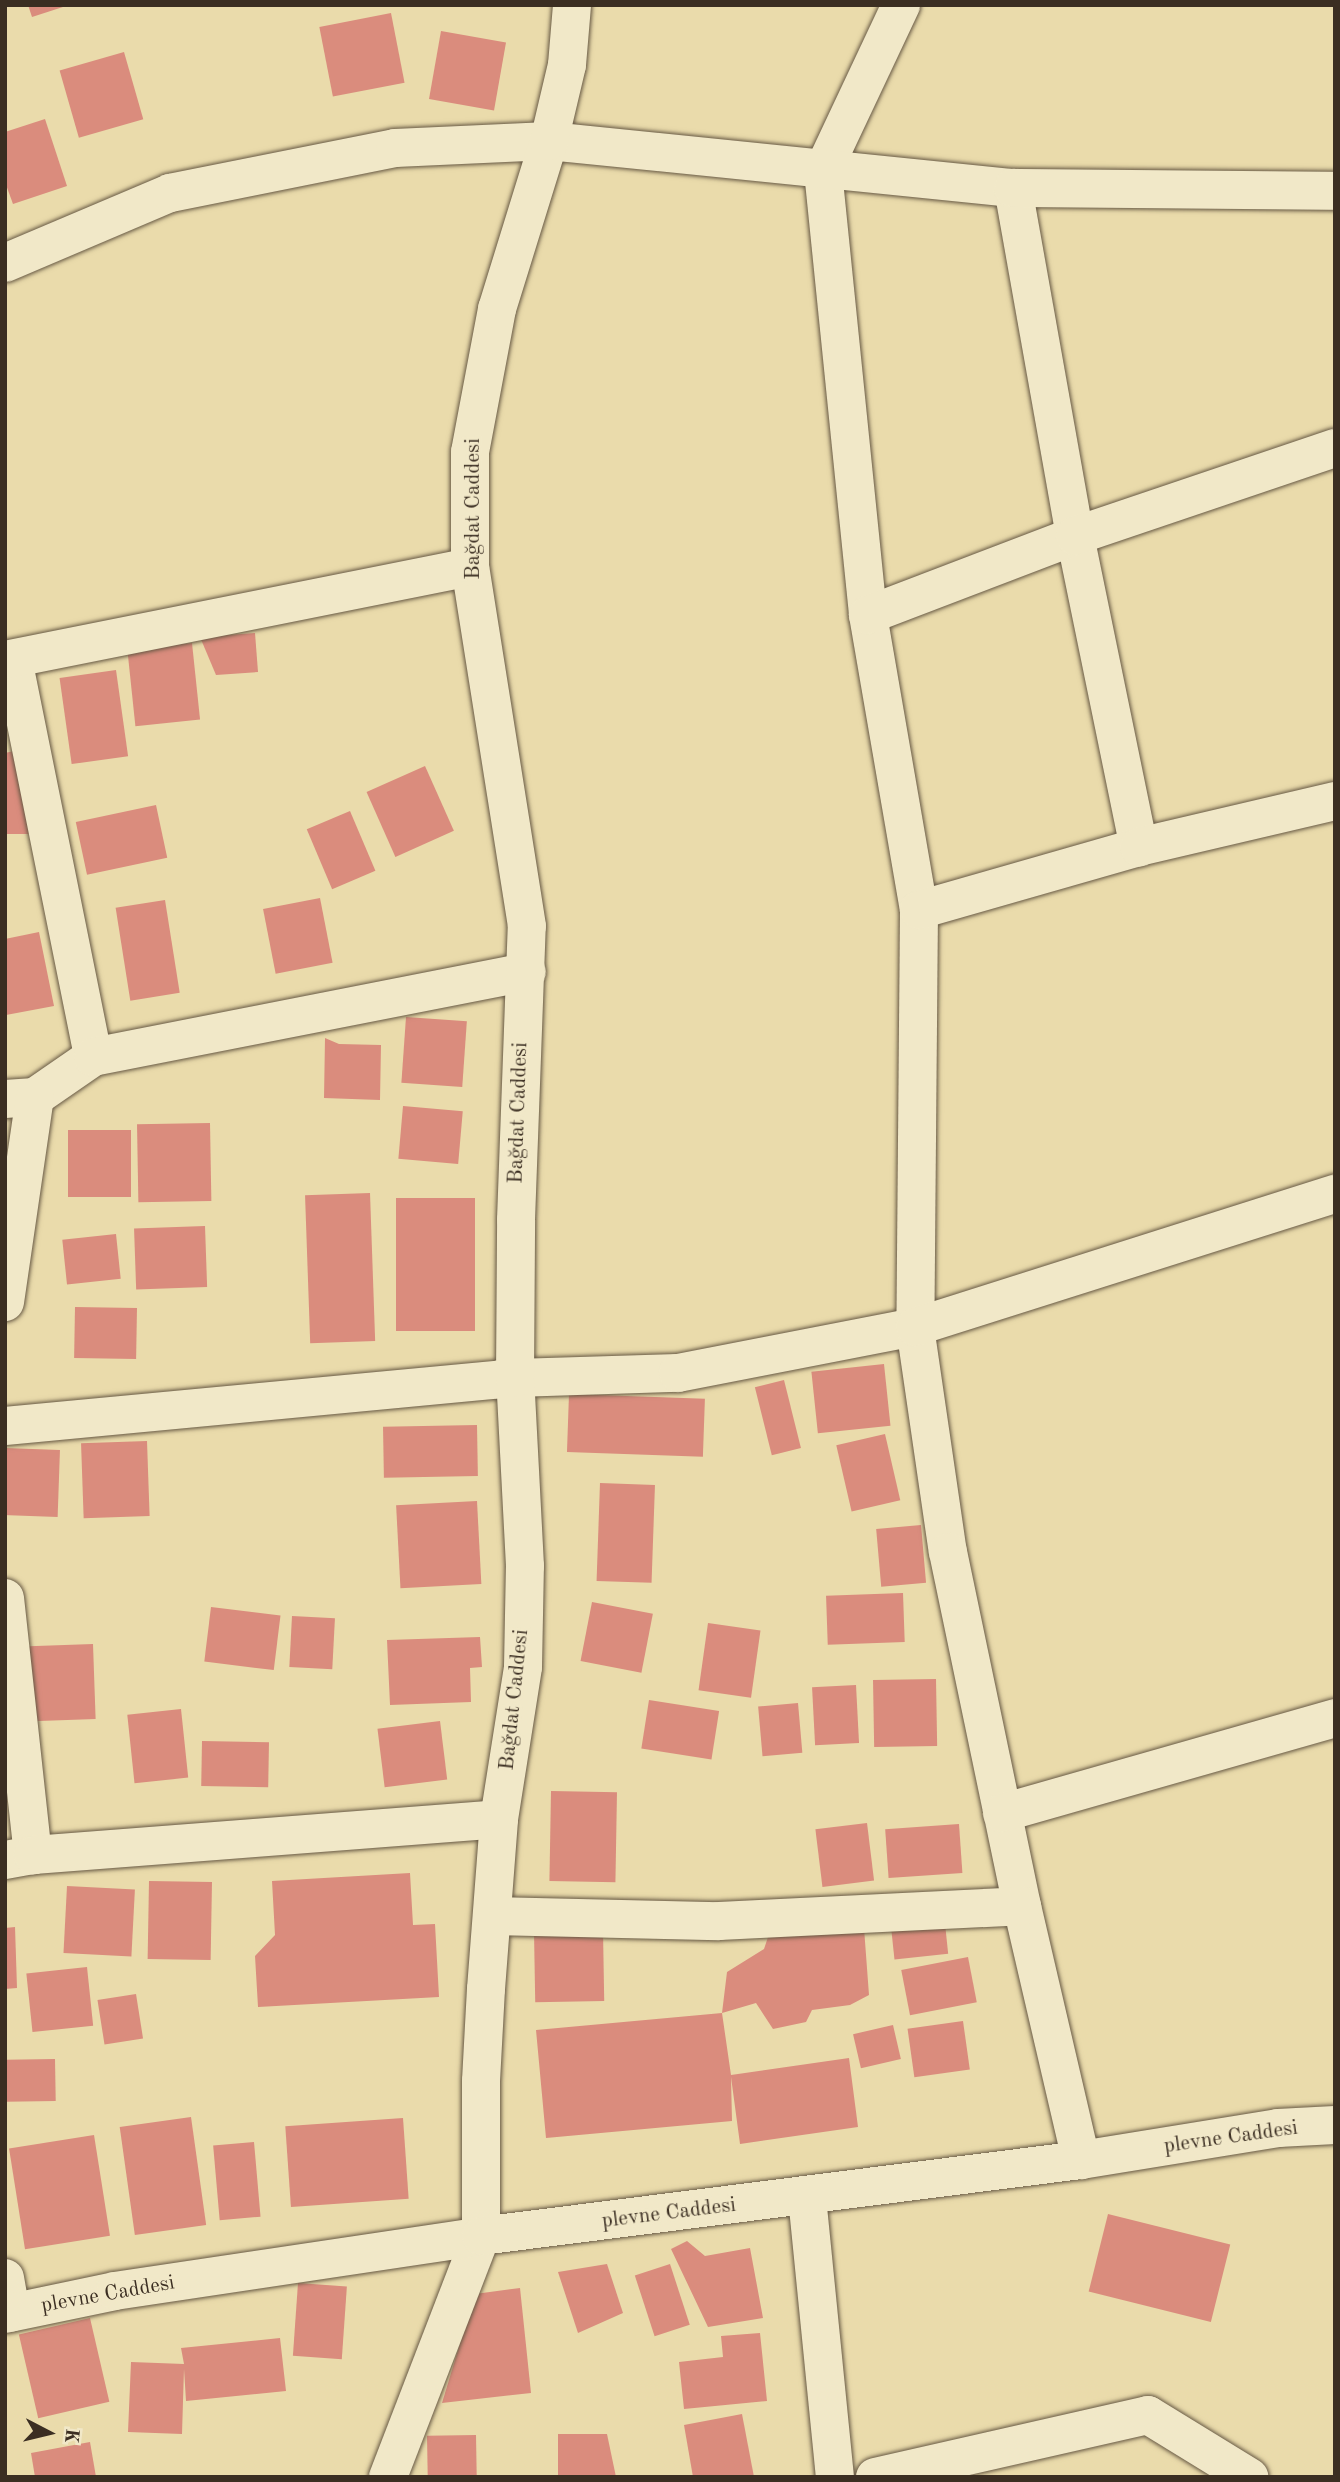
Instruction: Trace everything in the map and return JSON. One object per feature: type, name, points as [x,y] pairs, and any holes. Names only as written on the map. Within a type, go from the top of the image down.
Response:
[{"type":"street","name":"Bağdat Caddesi","points":[[481,2236],[481,2081],[499,1819],[523,1667],[525,1566],[515,1378],[518,1103],[527,972],[527,926],[517,848],[470,567],[470,452],[479,393],[497,309],[549,141],[567,65],[572,5]]},
{"type":"street","points":[[901,5],[823,171],[868,615],[919,910],[915,1327],[948,1552],[1022,1906],[1081,2160]]},
{"type":"street","points":[[5,263],[170,193],[395,148],[549,141],[823,171],[1013,188],[1335,191]]},
{"type":"street","points":[[1013,188],[1075,536],[1139,847]]},
{"type":"street","points":[[868,615],[1075,536],[1335,448]]},
{"type":"street","points":[[93,1057],[9,659],[470,567]]},
{"type":"street","points":[[919,910],[1139,847],[1335,800]]},
{"type":"street","points":[[5,1302],[20,1098],[93,1057],[527,972]]},
{"type":"street","points":[[5,1426],[515,1378],[678,1373],[915,1327],[1335,1194]]},
{"type":"street","points":[[5,1598],[19,1858],[499,1819]]},
{"type":"street","points":[[1002,1812],[1335,1718]]},
{"type":"street","points":[[492,1916],[719,1921],[1022,1906]]},
{"type":"street","name":"plevne Caddesi","points":[[7,2302],[115,2291],[481,2236],[807,2197],[1081,2160],[1279,2128],[1335,2125]]},
{"type":"street","points":[[807,2197],[835,2477]]},
{"type":"street","points":[[388,2477],[481,2236]]},
{"type":"street","points":[[875,2477],[1148,2415],[1249,2477]]},
{"type":"building","points":[[28,5],[66,5],[66,6],[32,17]]},
{"type":"building","points":[[391,13],[405,83],[333,97],[319,27]]},
{"type":"building","points":[[441,31],[506,42],[494,110],[429,99]]},
{"type":"building","points":[[124,52],[143,119],[79,138],[60,70]]},
{"type":"building","points":[[45,119],[67,186],[13,204],[5,182],[5,132]]},
{"type":"building","points":[[255,633],[258,672],[216,675],[200,637]]},
{"type":"building","points":[[192,643],[200,720],[135,726],[127,650]]},
{"type":"building","points":[[116,670],[128,756],[72,764],[60,678]]},
{"type":"building","points":[[14,751],[38,834],[5,834],[5,753]]},
{"type":"building","points":[[425,766],[454,831],[395,857],[367,792]]},
{"type":"building","points":[[156,805],[167,858],[87,875],[76,822]]},
{"type":"building","points":[[350,811],[375,871],[332,889],[307,829]]},
{"type":"building","points":[[320,898],[333,963],[276,974],[263,909]]},
{"type":"building","points":[[165,900],[180,993],[130,1001],[116,908]]},
{"type":"building","points":[[39,932],[54,1006],[6,1015],[5,939]]},
{"type":"building","points":[[406,1017],[467,1021],[462,1087],[401,1083]]},
{"type":"building","points":[[325,1038],[339,1044],[381,1045],[380,1100],[324,1098]]},
{"type":"building","points":[[403,1106],[463,1111],[458,1164],[398,1159]]},
{"type":"building","points":[[210,1123],[211,1201],[138,1202],[137,1124]]},
{"type":"building","points":[[68,1130],[131,1130],[131,1197],[68,1197]]},
{"type":"building","points":[[370,1193],[375,1341],[310,1343],[305,1195]]},
{"type":"building","points":[[396,1198],[475,1198],[475,1331],[396,1331]]},
{"type":"building","points":[[205,1226],[207,1287],[136,1289],[134,1228]]},
{"type":"building","points":[[116,1234],[121,1279],[67,1284],[62,1240]]},
{"type":"building","points":[[75,1307],[137,1308],[136,1359],[74,1358]]},
{"type":"building","points":[[884,1364],[890,1426],[818,1433],[811,1372]]},
{"type":"building","points":[[784,1380],[801,1448],[772,1455],[755,1387]]},
{"type":"building","points":[[569,1394],[705,1399],[703,1457],[567,1452]]},
{"type":"building","points":[[477,1425],[478,1476],[384,1478],[383,1427]]},
{"type":"building","points":[[885,1434],[900,1500],[852,1512],[836,1445]]},
{"type":"building","points":[[147,1441],[150,1516],[84,1518],[81,1443]]},
{"type":"building","points":[[5,1448],[60,1450],[58,1517],[5,1515]]},
{"type":"building","points":[[600,1483],[655,1485],[652,1583],[597,1581]]},
{"type":"building","points":[[477,1501],[481,1584],[400,1588],[396,1505]]},
{"type":"building","points":[[921,1525],[926,1583],[881,1587],[876,1529]]},
{"type":"building","points":[[903,1593],[905,1642],[828,1645],[826,1596]]},
{"type":"building","points":[[592,1602],[653,1614],[641,1673],[581,1661]]},
{"type":"building","points":[[211,1607],[280,1616],[274,1670],[204,1662]]},
{"type":"building","points":[[292,1616],[335,1618],[332,1669],[289,1667]]},
{"type":"building","points":[[708,1623],[760,1630],[751,1698],[699,1690]]},
{"type":"building","points":[[480,1637],[482,1667],[470,1668],[471,1702],[390,1705],[387,1640]]},
{"type":"building","points":[[93,1644],[96,1719],[32,1721],[29,1646]]},
{"type":"building","points":[[936,1679],[937,1746],[874,1747],[873,1680]]},
{"type":"building","points":[[856,1685],[859,1743],[815,1745],[812,1687]]},
{"type":"building","points":[[649,1700],[719,1711],[711,1760],[641,1748]]},
{"type":"building","points":[[798,1703],[802,1753],[763,1756],[758,1706]]},
{"type":"building","points":[[181,1709],[188,1778],[135,1783],[127,1715]]},
{"type":"building","points":[[440,1721],[447,1780],[385,1787],[377,1729]]},
{"type":"building","points":[[202,1741],[269,1742],[268,1787],[201,1786]]},
{"type":"building","points":[[551,1791],[617,1792],[615,1882],[549,1881]]},
{"type":"building","points":[[867,1823],[874,1881],[822,1887],[815,1829]]},
{"type":"building","points":[[959,1824],[962,1873],[889,1878],[885,1829]]},
{"type":"building","points":[[410,1873],[413,1925],[435,1924],[439,1997],[258,2007],[255,1956],[275,1935],[272,1881]]},
{"type":"building","points":[[149,1881],[212,1882],[211,1960],[148,1959]]},
{"type":"building","points":[[67,1886],[135,1890],[131,1956],[63,1953]]},
{"type":"building","points":[[944,1914],[948,1954],[894,1959],[890,1920]]},
{"type":"building","points":[[15,1927],[17,1988],[5,1989],[5,1928]]},
{"type":"building","points":[[864,1928],[869,1995],[850,2005],[812,2010],[806,2022],[773,2029],[756,2003],[722,2013],[727,1972],[764,1949],[769,1934]]},
{"type":"building","points":[[603,1931],[604,2001],[535,2002],[534,1932]]},
{"type":"building","points":[[968,1957],[977,2002],[910,2015],[901,1970]]},
{"type":"building","points":[[87,1967],[93,2026],[33,2032],[26,1973]]},
{"type":"building","points":[[136,1994],[143,2038],[105,2045],[97,2000]]},
{"type":"building","points":[[722,2013],[731,2075],[849,2058],[858,2127],[740,2144],[731,2077],[732,2121],[546,2138],[536,2030]]},
{"type":"building","points":[[963,2021],[970,2070],[914,2077],[908,2029]]},
{"type":"building","points":[[893,2025],[901,2059],[861,2068],[853,2034]]},
{"type":"building","points":[[55,2059],[56,2101],[6,2102],[5,2060]]},
{"type":"building","points":[[191,2117],[206,2225],[135,2235],[120,2127]]},
{"type":"building","points":[[403,2118],[409,2199],[291,2207],[285,2126]]},
{"type":"building","points":[[94,2135],[110,2236],[25,2249],[9,2148]]},
{"type":"building","points":[[254,2142],[261,2217],[220,2220],[213,2146]]},
{"type":"building","points":[[1108,2214],[1230,2244],[1211,2322],[1089,2292]]},
{"type":"building","points":[[687,2241],[705,2256],[750,2248],[763,2318],[708,2327],[671,2249]]},
{"type":"building","points":[[607,2264],[623,2313],[578,2333],[558,2272]]},
{"type":"building","points":[[670,2264],[690,2325],[655,2336],[635,2275]]},
{"type":"building","points":[[298,2283],[347,2286],[342,2359],[293,2356]]},
{"type":"building","points":[[520,2288],[531,2393],[442,2403],[475,2294]]},
{"type":"building","points":[[90,2318],[109,2402],[38,2418],[19,2334]]},
{"type":"building","points":[[760,2333],[767,2401],[684,2409],[679,2362],[723,2357],[721,2336]]},
{"type":"building","points":[[280,2338],[286,2391],[186,2401],[184,2369],[182,2434],[128,2432],[131,2362],[184,2364],[181,2348]]},
{"type":"building","points":[[742,2414],[754,2477],[693,2477],[684,2425]]},
{"type":"building","points":[[558,2434],[607,2434],[616,2477],[558,2477]]},
{"type":"building","points":[[476,2435],[477,2477],[428,2477],[427,2436]]},
{"type":"building","points":[[90,2442],[96,2477],[35,2477],[31,2453]]}]
